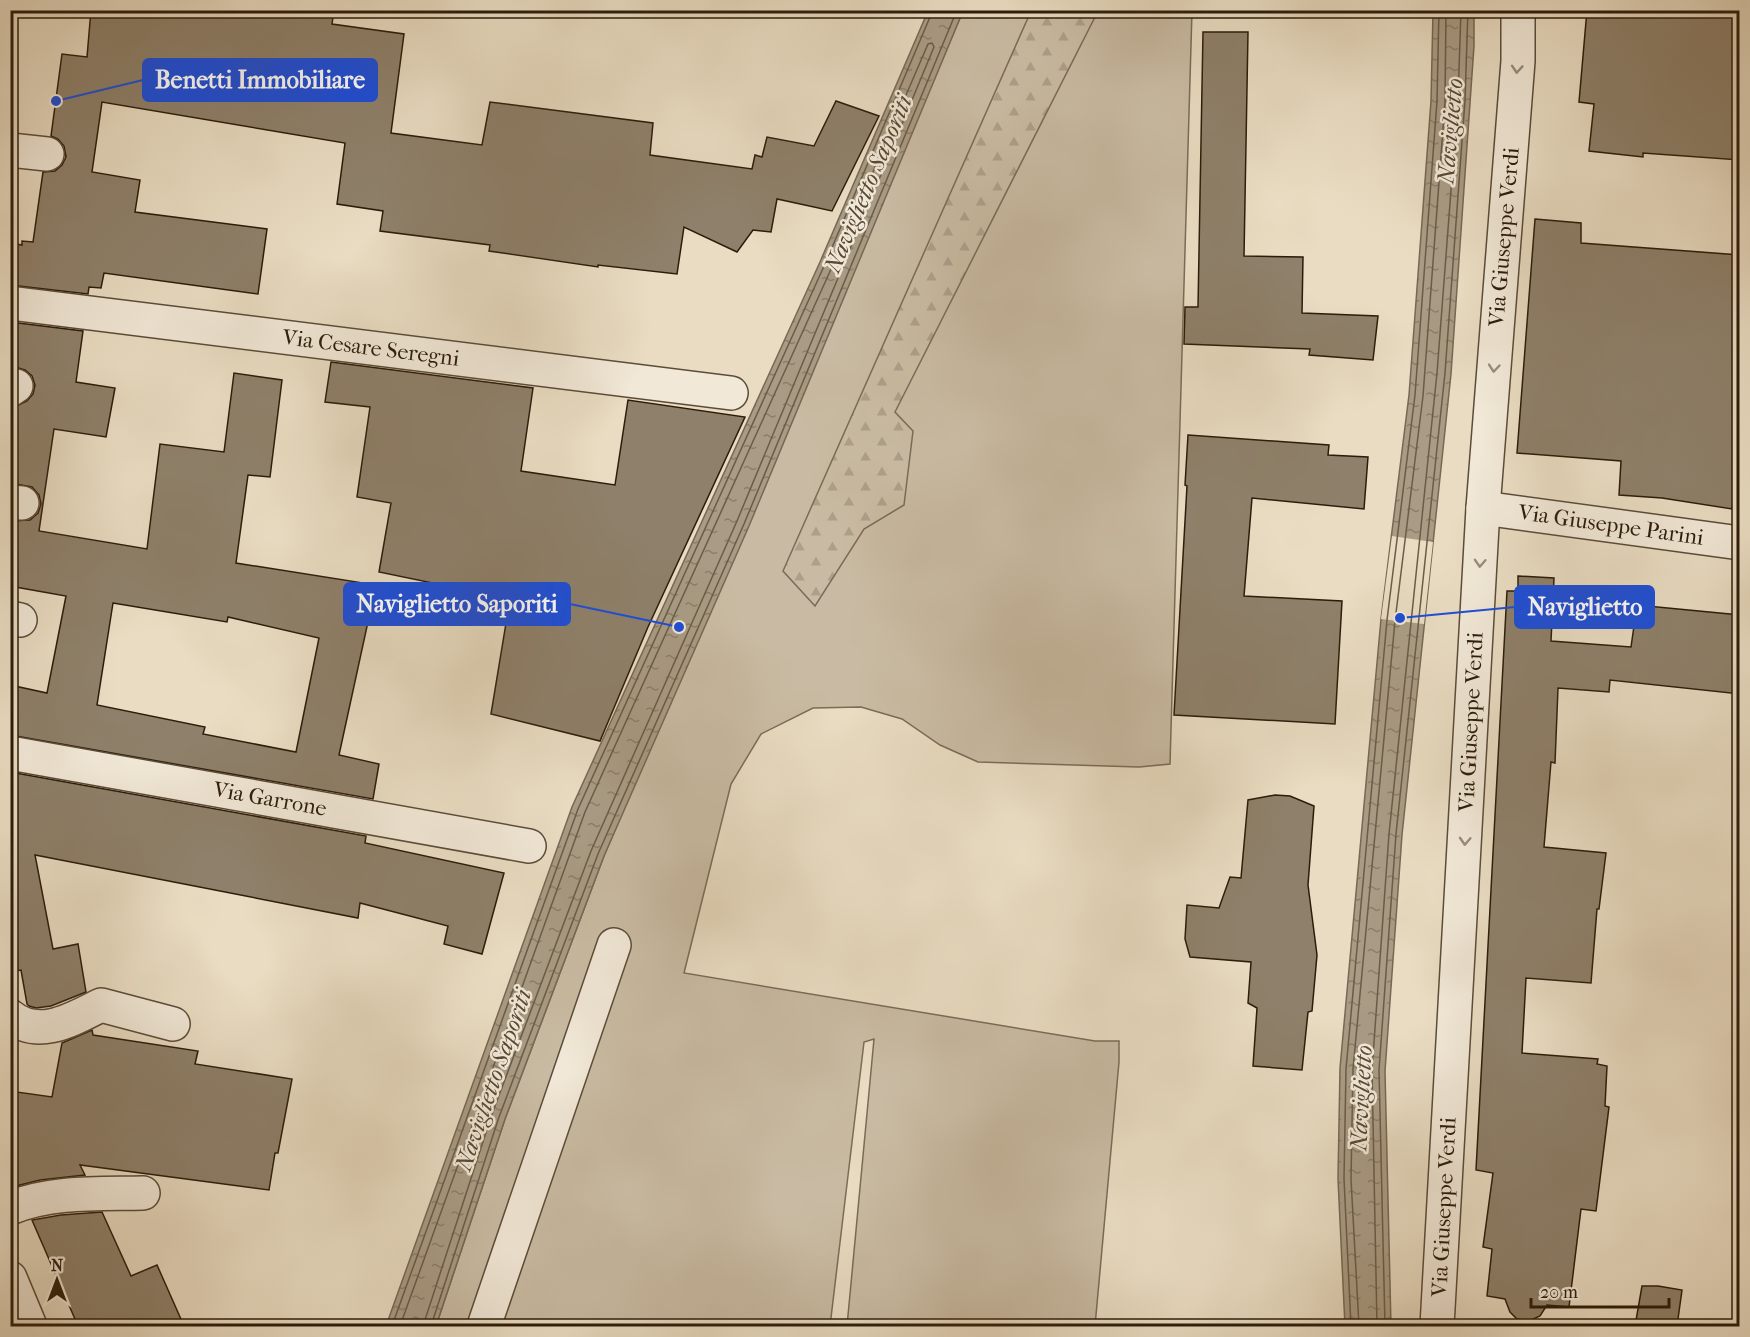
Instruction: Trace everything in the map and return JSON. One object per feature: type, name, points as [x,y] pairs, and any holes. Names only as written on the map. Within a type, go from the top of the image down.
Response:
[{"type":"street","name":"Via Giuseppe Verdi","points":[[1437,1326],[1483,508],[1518,61],[1518,10]]},
{"type":"street","points":[[10,150],[47,154]]},
{"type":"street","name":"Via Cesare Seregni","points":[[10,303],[731,393]]},
{"type":"street","name":"Via Giuseppe Parini","points":[[1483,508],[1740,543]]},
{"type":"street","name":"Via Garrone","points":[[10,753],[529,846]]},
{"type":"street","points":[[484,1326],[614,945]]},
{"type":"street","points":[[10,1016],[18,1022],[35,1028],[52,1026],[71,1020],[101,1005],[173,1024]]},
{"type":"street","points":[[10,1208],[24,1203],[76,1194],[143,1193]]},
{"type":"street","points":[[10,1278],[30,1326]]},
{"type":"green space","points":[[963,11],[1192,11],[1170,764],[1139,767],[978,762],[940,745],[902,719],[861,707],[813,708],[761,734],[731,784],[684,973],[1095,1041],[1119,1041],[1095,1326],[847,1326],[874,1039],[864,1042],[830,1326],[436,1326],[505,1119],[604,856]]},
{"type":"green space","points":[[1031,11],[1098,11],[895,412],[913,431],[904,505],[864,529],[815,606],[783,571]]},
{"type":"water","points":[[928,11],[963,11],[749,526],[604,856],[505,1119],[436,1326],[386,1326],[572,807],[820,262]]},
{"type":"water","points":[[1433,11],[1474,11],[1474,46],[1451,374],[1402,835],[1385,1071],[1391,1326],[1345,1326],[1338,1179],[1340,1068],[1381,619],[1409,395],[1431,101]]},
{"type":"pier","points":[[1392,536],[1433,542],[1424,624],[1381,619]]},
{"type":"building","points":[[91,10],[334,10],[332,24],[404,34],[391,133],[482,145],[490,102],[653,123],[650,155],[752,169],[755,155],[762,157],[767,137],[814,146],[836,101],[879,116],[832,211],[777,199],[771,232],[753,230],[737,252],[684,227],[677,274],[598,265],[598,267],[489,251],[490,245],[380,231],[383,211],[337,204],[345,143],[102,102],[92,172],[140,180],[135,212],[267,229],[258,294],[104,273],[101,288],[89,287],[88,294],[10,285],[10,243],[22,245],[22,241],[33,242],[43,172],[55,171],[66,157],[64,146],[58,139],[51,136],[62,54],[87,57]]},
{"type":"building","points":[[1587,10],[1740,10],[1740,160],[1643,153],[1643,157],[1589,151],[1594,104],[1579,102]]},
{"type":"building","points":[[1203,32],[1248,32],[1244,256],[1303,257],[1302,313],[1378,316],[1373,360],[1309,355],[1310,349],[1184,344],[1185,307],[1198,307]]},
{"type":"building","points":[[1535,219],[1581,223],[1581,243],[1740,255],[1740,455],[1732,509],[1662,498],[1619,495],[1621,461],[1517,453]]},
{"type":"building","points":[[10,322],[83,331],[76,382],[115,388],[106,437],[54,429],[39,531],[147,549],[160,444],[224,452],[234,373],[282,380],[270,477],[248,475],[236,563],[376,585],[339,755],[379,764],[373,799],[10,735],[10,685],[47,693],[66,596],[10,586],[10,521],[30,520],[38,513],[41,504],[39,495],[32,487],[10,483],[10,409],[27,401],[33,394],[35,385],[32,376],[25,370],[15,367],[10,369]],"holes":[[[113,603],[227,622],[228,617],[319,638],[296,752],[203,734],[205,727],[97,705]]]},
{"type":"building","points":[[331,362],[533,388],[521,471],[615,485],[628,400],[745,417],[648,627],[600,741],[491,714],[510,599],[379,572],[391,503],[357,497],[370,407],[325,402]]},
{"type":"building","points":[[1188,435],[1329,445],[1328,455],[1368,457],[1364,509],[1252,498],[1244,596],[1342,601],[1335,724],[1174,715]]},
{"type":"building","points":[[1518,576],[1554,578],[1551,641],[1631,647],[1637,605],[1740,615],[1740,694],[1610,680],[1609,692],[1558,688],[1555,763],[1551,762],[1544,847],[1606,853],[1599,909],[1597,909],[1591,983],[1526,978],[1522,1053],[1598,1059],[1597,1064],[1607,1066],[1605,1106],[1609,1107],[1596,1211],[1581,1209],[1569,1307],[1547,1305],[1540,1316],[1529,1321],[1517,1319],[1510,1312],[1505,1299],[1487,1296],[1492,1249],[1483,1247],[1493,1173],[1476,1170],[1507,591],[1518,591]]},
{"type":"building","points":[[10,772],[366,836],[365,843],[504,873],[482,954],[444,944],[448,926],[360,903],[358,918],[35,855],[53,949],[78,944],[86,992],[51,1006],[36,1008],[29,1006],[21,970],[10,972]]},
{"type":"building","points":[[1275,795],[1290,796],[1314,806],[1308,885],[1317,955],[1312,1011],[1308,1012],[1302,1070],[1253,1066],[1257,1008],[1248,1003],[1251,962],[1190,957],[1185,939],[1187,905],[1219,908],[1230,877],[1241,878],[1248,800]]},
{"type":"building","points":[[92,1030],[93,1035],[198,1051],[195,1064],[292,1079],[269,1190],[80,1165],[85,1175],[40,1180],[16,1186],[10,1173],[10,1091],[52,1097],[62,1043]]},
{"type":"building","points":[[102,1212],[131,1276],[157,1265],[184,1326],[78,1326],[32,1220]]},
{"type":"building","points":[[1642,1286],[1682,1290],[1677,1326],[1635,1326]]},
{"type":"place","name":"Benetti Immobiliare","points":[[56,101]]},
{"type":"place","name":"Naviglietto","points":[[1400,618]]},
{"type":"place","name":"Naviglietto Saporiti","points":[[679,627]]}]
